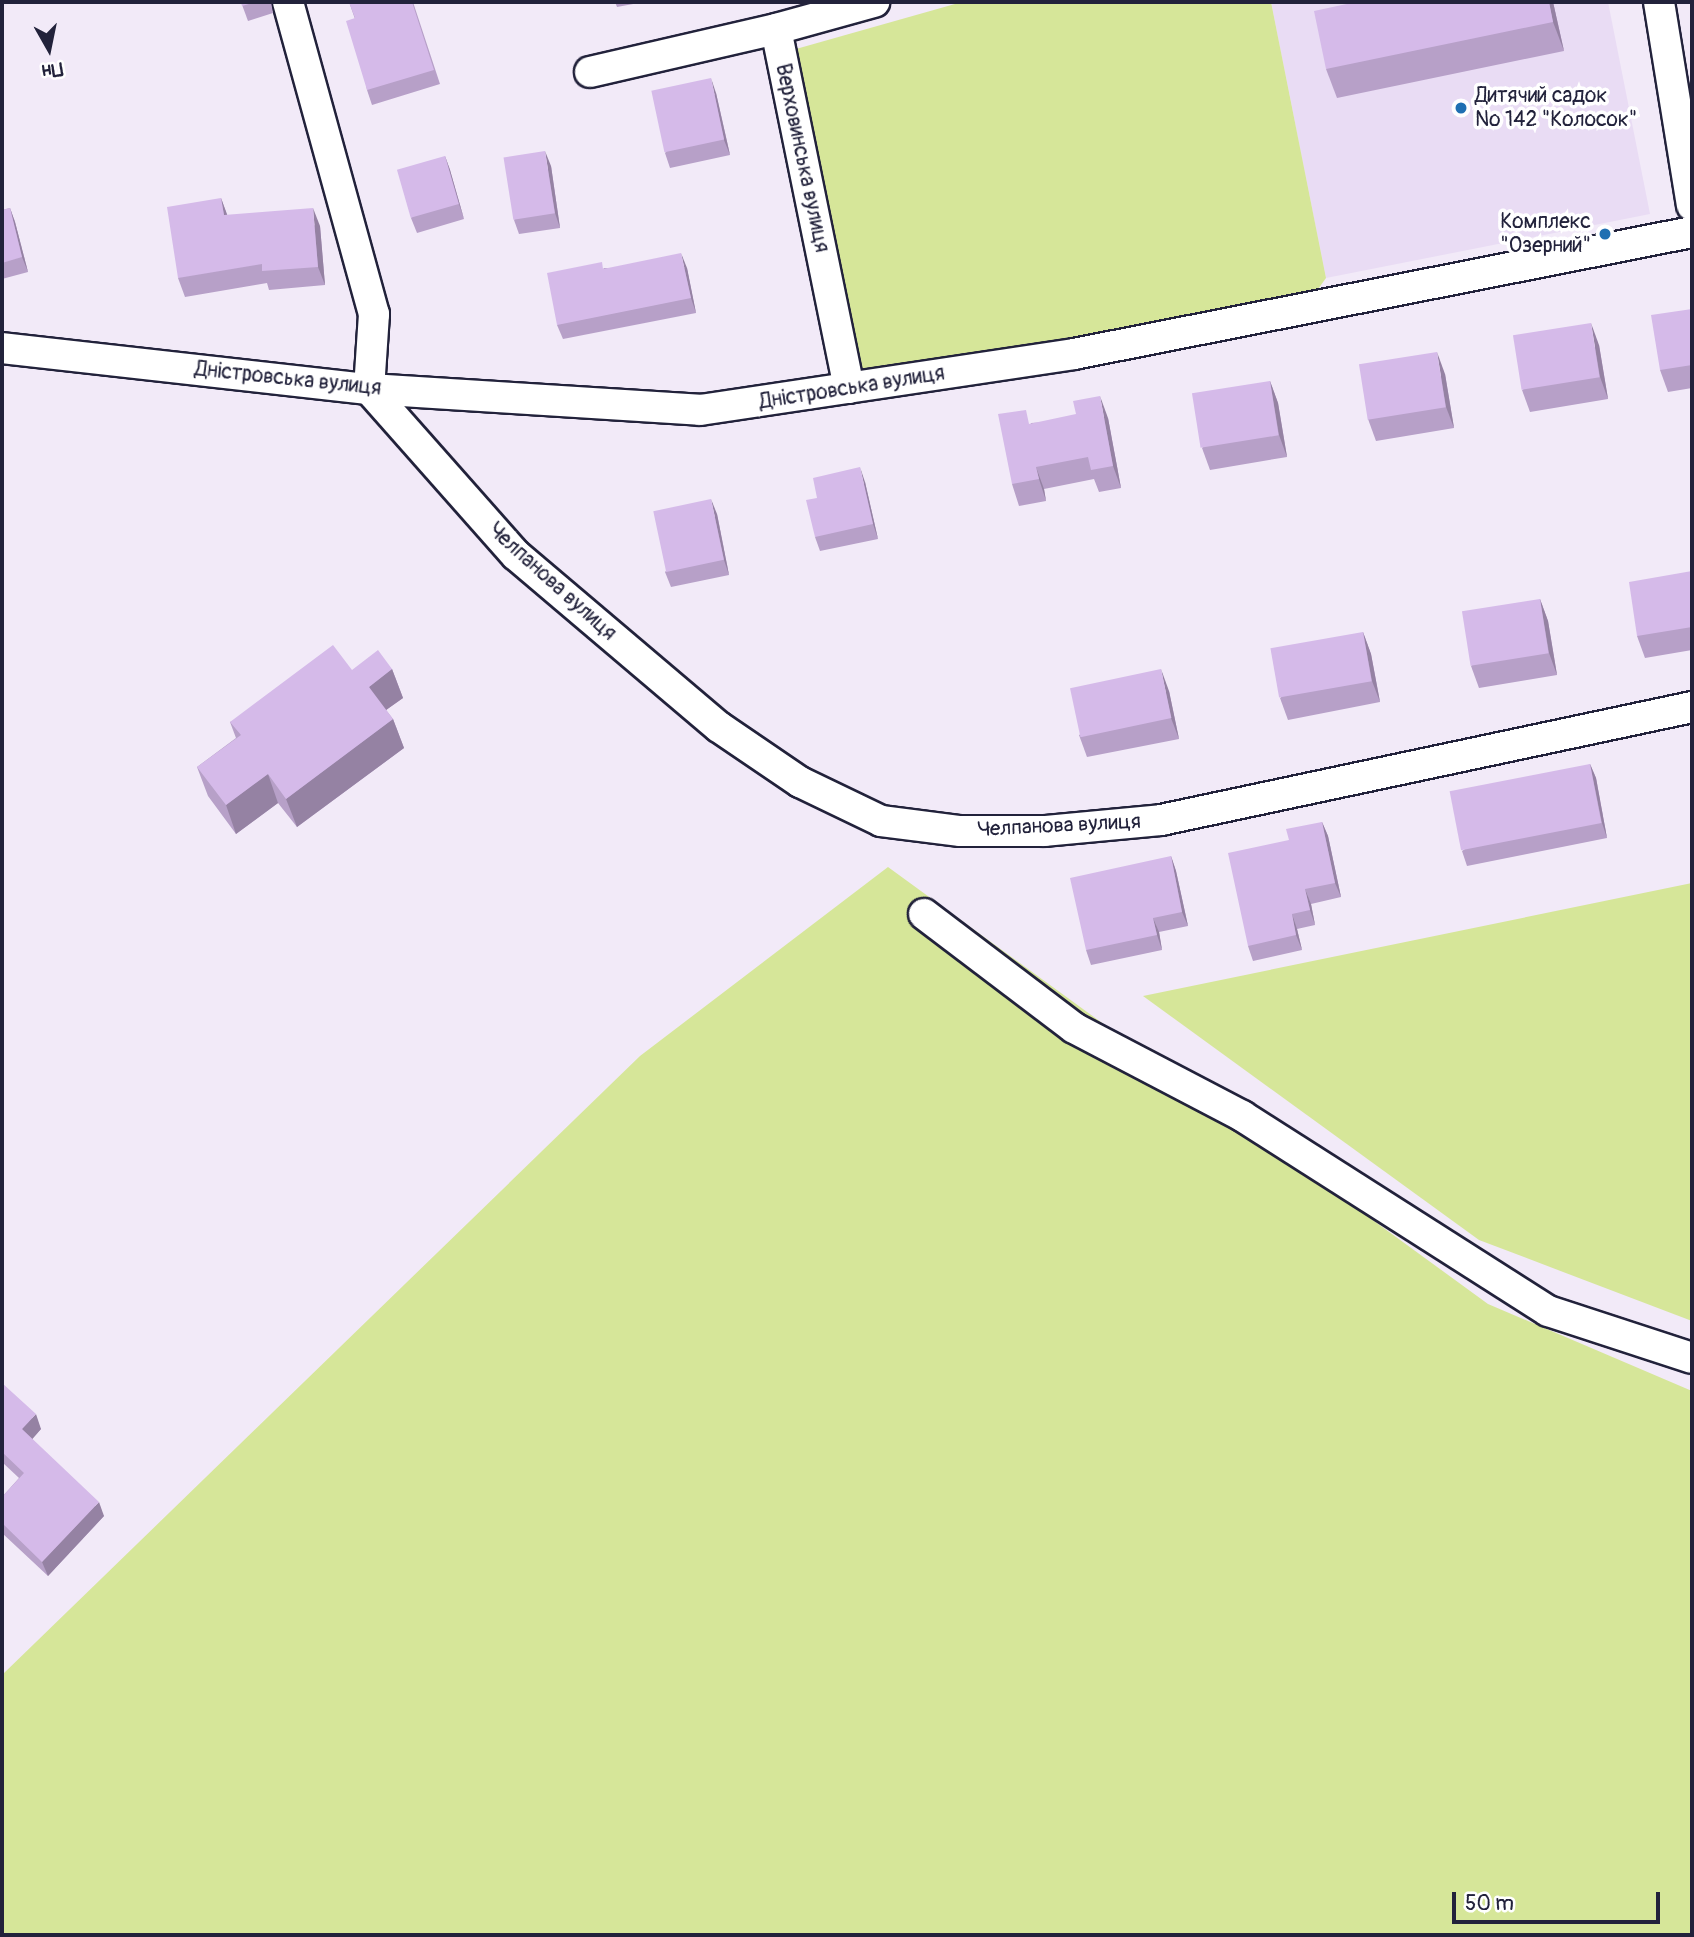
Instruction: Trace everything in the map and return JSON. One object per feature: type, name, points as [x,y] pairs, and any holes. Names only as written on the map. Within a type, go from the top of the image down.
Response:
[{"type":"street","points":[[288,2],[374,314],[369,389]]},
{"type":"street","points":[[590,72],[776,29],[874,2]]},
{"type":"street","points":[[1659,2],[1692,205]]},
{"type":"street","name":"Верховинська вулиця","points":[[776,29],[849,388]]},
{"type":"street","name":"Дністровська вулиця","points":[[2,348],[369,389],[700,411],[1074,354],[1692,232]]},
{"type":"street","name":"Челпанова вулиця","points":[[369,389],[516,555],[708,718],[800,782],[881,821],[1021,831],[1160,820],[1692,707]]},
{"type":"street","points":[[924,914],[1074,1028],[1242,1115],[1548,1311],[1692,1358]]},
{"type":"shaded area","name":"Дитячий садок № 142 \"Колосок\"","points":[[1271,2],[1608,2],[1650,214],[1326,278]]},
{"type":"green space","points":[[962,2],[1271,2],[1326,278],[1316,292],[1071,343],[863,374],[796,49]]},
{"type":"green space","points":[[888,867],[1488,1304],[1692,1391],[1692,1935],[2,1935],[2,1675],[640,1056]]},
{"type":"green space","points":[[1692,883],[1692,1321],[1479,1240],[1143,996]]},
{"type":"building","points":[[349,2],[412,2],[434,70],[367,90],[346,21],[355,18]]},
{"type":"building","points":[[1356,2],[1549,2],[1553,22],[1326,69],[1314,11]]},
{"type":"building","points":[[711,78],[724,140],[664,152],[651,91]]},
{"type":"building","points":[[545,151],[555,213],[513,220],[504,158]]},
{"type":"building","points":[[445,156],[459,204],[411,218],[397,170]]},
{"type":"building","points":[[221,198],[224,215],[313,208],[318,267],[262,271],[262,264],[178,278],[167,207]]},
{"type":"building","points":[[10,208],[22,257],[2,263],[2,210]]},
{"type":"building","points":[[681,253],[691,298],[557,325],[547,273],[602,262],[603,269]]},
{"type":"building","points":[[1692,309],[1692,365],[1660,370],[1651,315]]},
{"type":"building","points":[[1591,323],[1600,377],[1522,390],[1513,335]]},
{"type":"building","points":[[1437,352],[1446,407],[1368,420],[1359,364]]},
{"type":"building","points":[[1270,381],[1279,435],[1201,448],[1192,393]]},
{"type":"building","points":[[1100,396],[1113,466],[1091,470],[1088,457],[1036,467],[1039,479],[1012,484],[998,414],[1026,410],[1029,424],[1076,414],[1073,401]]},
{"type":"building","points":[[860,467],[873,524],[815,537],[806,500],[817,498],[813,478]]},
{"type":"building","points":[[711,499],[724,560],[666,572],[653,511]]},
{"type":"building","points":[[1692,571],[1692,627],[1637,636],[1629,582]]},
{"type":"building","points":[[1540,599],[1549,653],[1471,666],[1462,611]]},
{"type":"building","points":[[1363,632],[1372,681],[1279,698],[1270,648]]},
{"type":"building","points":[[333,645],[352,670],[378,650],[392,669],[369,687],[393,719],[286,799],[268,774],[226,805],[197,767],[241,735],[230,722]]},
{"type":"building","points":[[1161,669],[1171,718],[1080,737],[1070,688]]},
{"type":"building","points":[[1590,764],[1601,823],[1461,850],[1450,791]]},
{"type":"building","points":[[1322,822],[1335,883],[1305,889],[1310,910],[1292,914],[1296,935],[1248,946],[1228,853],[1289,840],[1286,829]]},
{"type":"building","points":[[1171,856],[1182,912],[1153,918],[1157,935],[1086,950],[1070,878]]},
{"type":"building","points":[[2,1383],[36,1414],[22,1429],[99,1502],[42,1562],[2,1523],[2,1497],[24,1473],[2,1452]]},
{"type":"place","name":"Дитячий садок № 142 \"Колосок\"","points":[[1461,108]]},
{"type":"place","name":"Комплекс \"Озерний\"","points":[[1605,234]]}]
